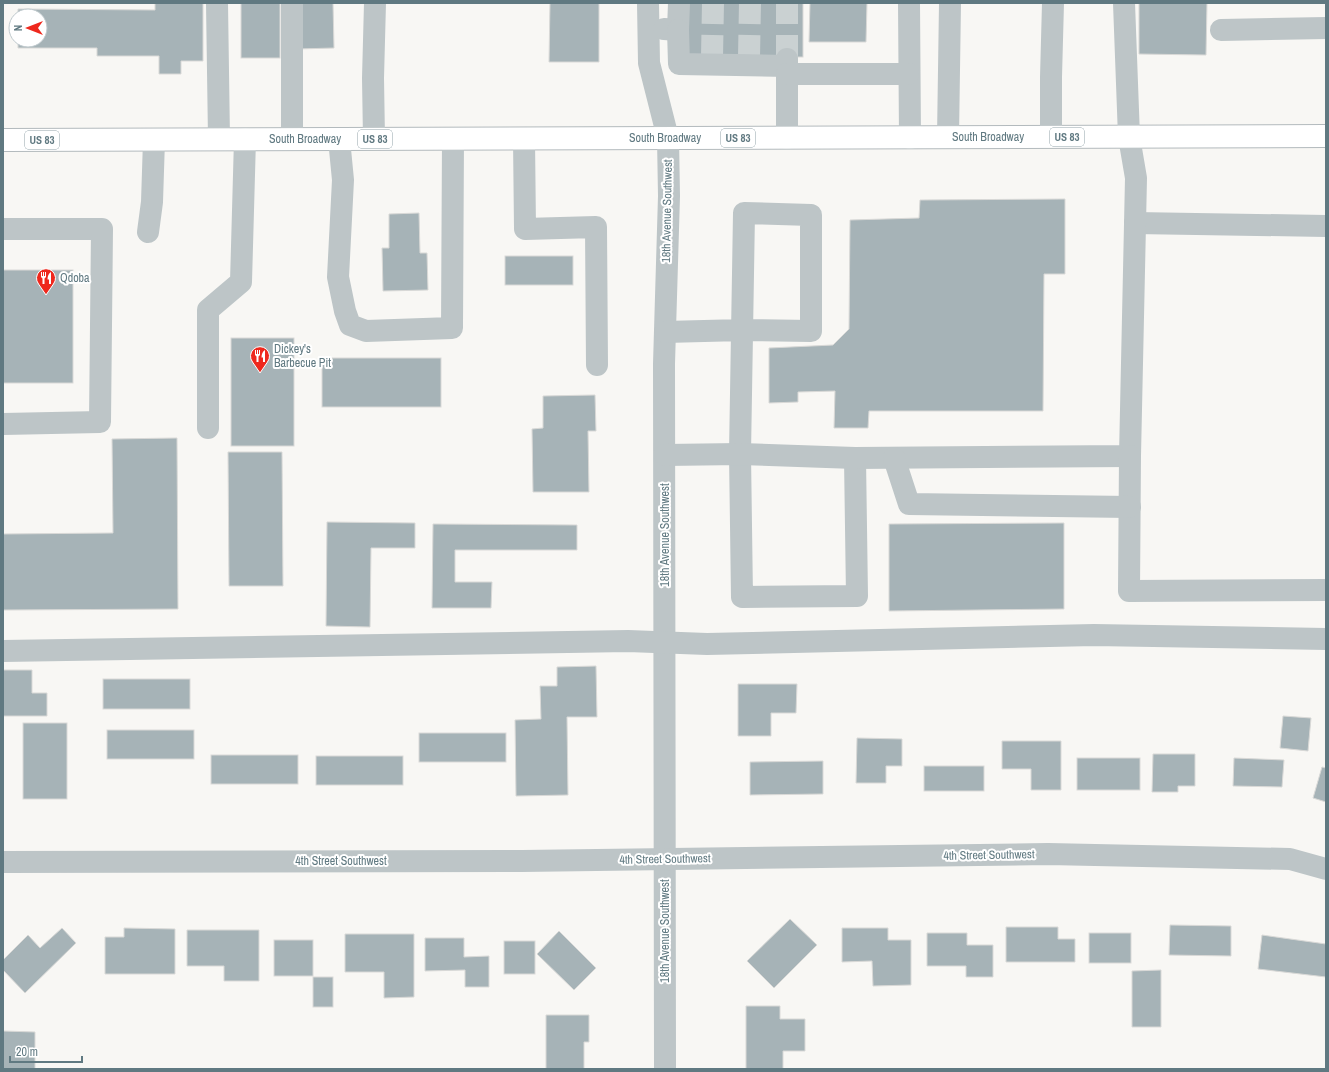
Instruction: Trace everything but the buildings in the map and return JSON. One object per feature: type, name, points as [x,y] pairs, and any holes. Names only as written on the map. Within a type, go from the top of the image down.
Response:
[{"type":"main road","name":"South Broadway","points":[[3,140],[1326,136]]},
{"type":"street","points":[[217,3],[219,139]]},
{"type":"street","points":[[292,3],[292,139]]},
{"type":"street","points":[[374,139],[373,78],[375,3]]},
{"type":"street","name":"18th Avenue Southwest","points":[[648,3],[649,63],[668,138],[669,196],[665,332],[665,1069]]},
{"type":"street","points":[[679,3],[679,64],[712,61],[750,62],[908,74]]},
{"type":"street","points":[[909,3],[908,74],[910,138]]},
{"type":"street","points":[[948,137],[950,3]]},
{"type":"street","points":[[1051,137],[1053,3]]},
{"type":"street","points":[[1124,3],[1129,137],[1136,178],[1130,456],[1129,592],[1326,590]]},
{"type":"street","points":[[1221,30],[1326,28]]},
{"type":"street","points":[[649,29],[678,30]]},
{"type":"street","points":[[787,66],[787,138]]},
{"type":"street","points":[[208,428],[208,310],[241,282],[245,139]]},
{"type":"street","points":[[340,139],[343,180],[338,276],[345,311],[350,325],[366,331],[452,328],[453,139]]},
{"type":"street","points":[[524,139],[525,229],[596,227],[597,365]]},
{"type":"street","points":[[148,232],[152,202],[154,140]]},
{"type":"street","points":[[665,332],[743,330],[811,331],[811,216],[744,213],[743,330],[740,454],[742,597],[857,596],[855,458]]},
{"type":"street","points":[[1135,223],[1326,226]]},
{"type":"street","points":[[3,229],[102,229],[100,422],[3,424]]},
{"type":"street","points":[[665,455],[740,454],[855,458],[1130,456]]},
{"type":"street","points":[[894,458],[909,504],[1130,507]]},
{"type":"street","points":[[3,651],[628,642],[715,644],[1094,635],[1326,639]]},
{"type":"street","name":"4th Street Southwest","points":[[3,862],[506,861],[1056,854],[1290,859],[1326,869]]},
{"type":"tunnel","points":[[712,57],[713,3]]},
{"type":"tunnel","points":[[749,57],[750,3]]},
{"type":"tunnel","points":[[787,3],[787,57]]},
{"type":"place","name":"Qdoba","points":[[46,295]]},
{"type":"place","name":"Dickey's Barbecue Pit","points":[[260,373]]}]
